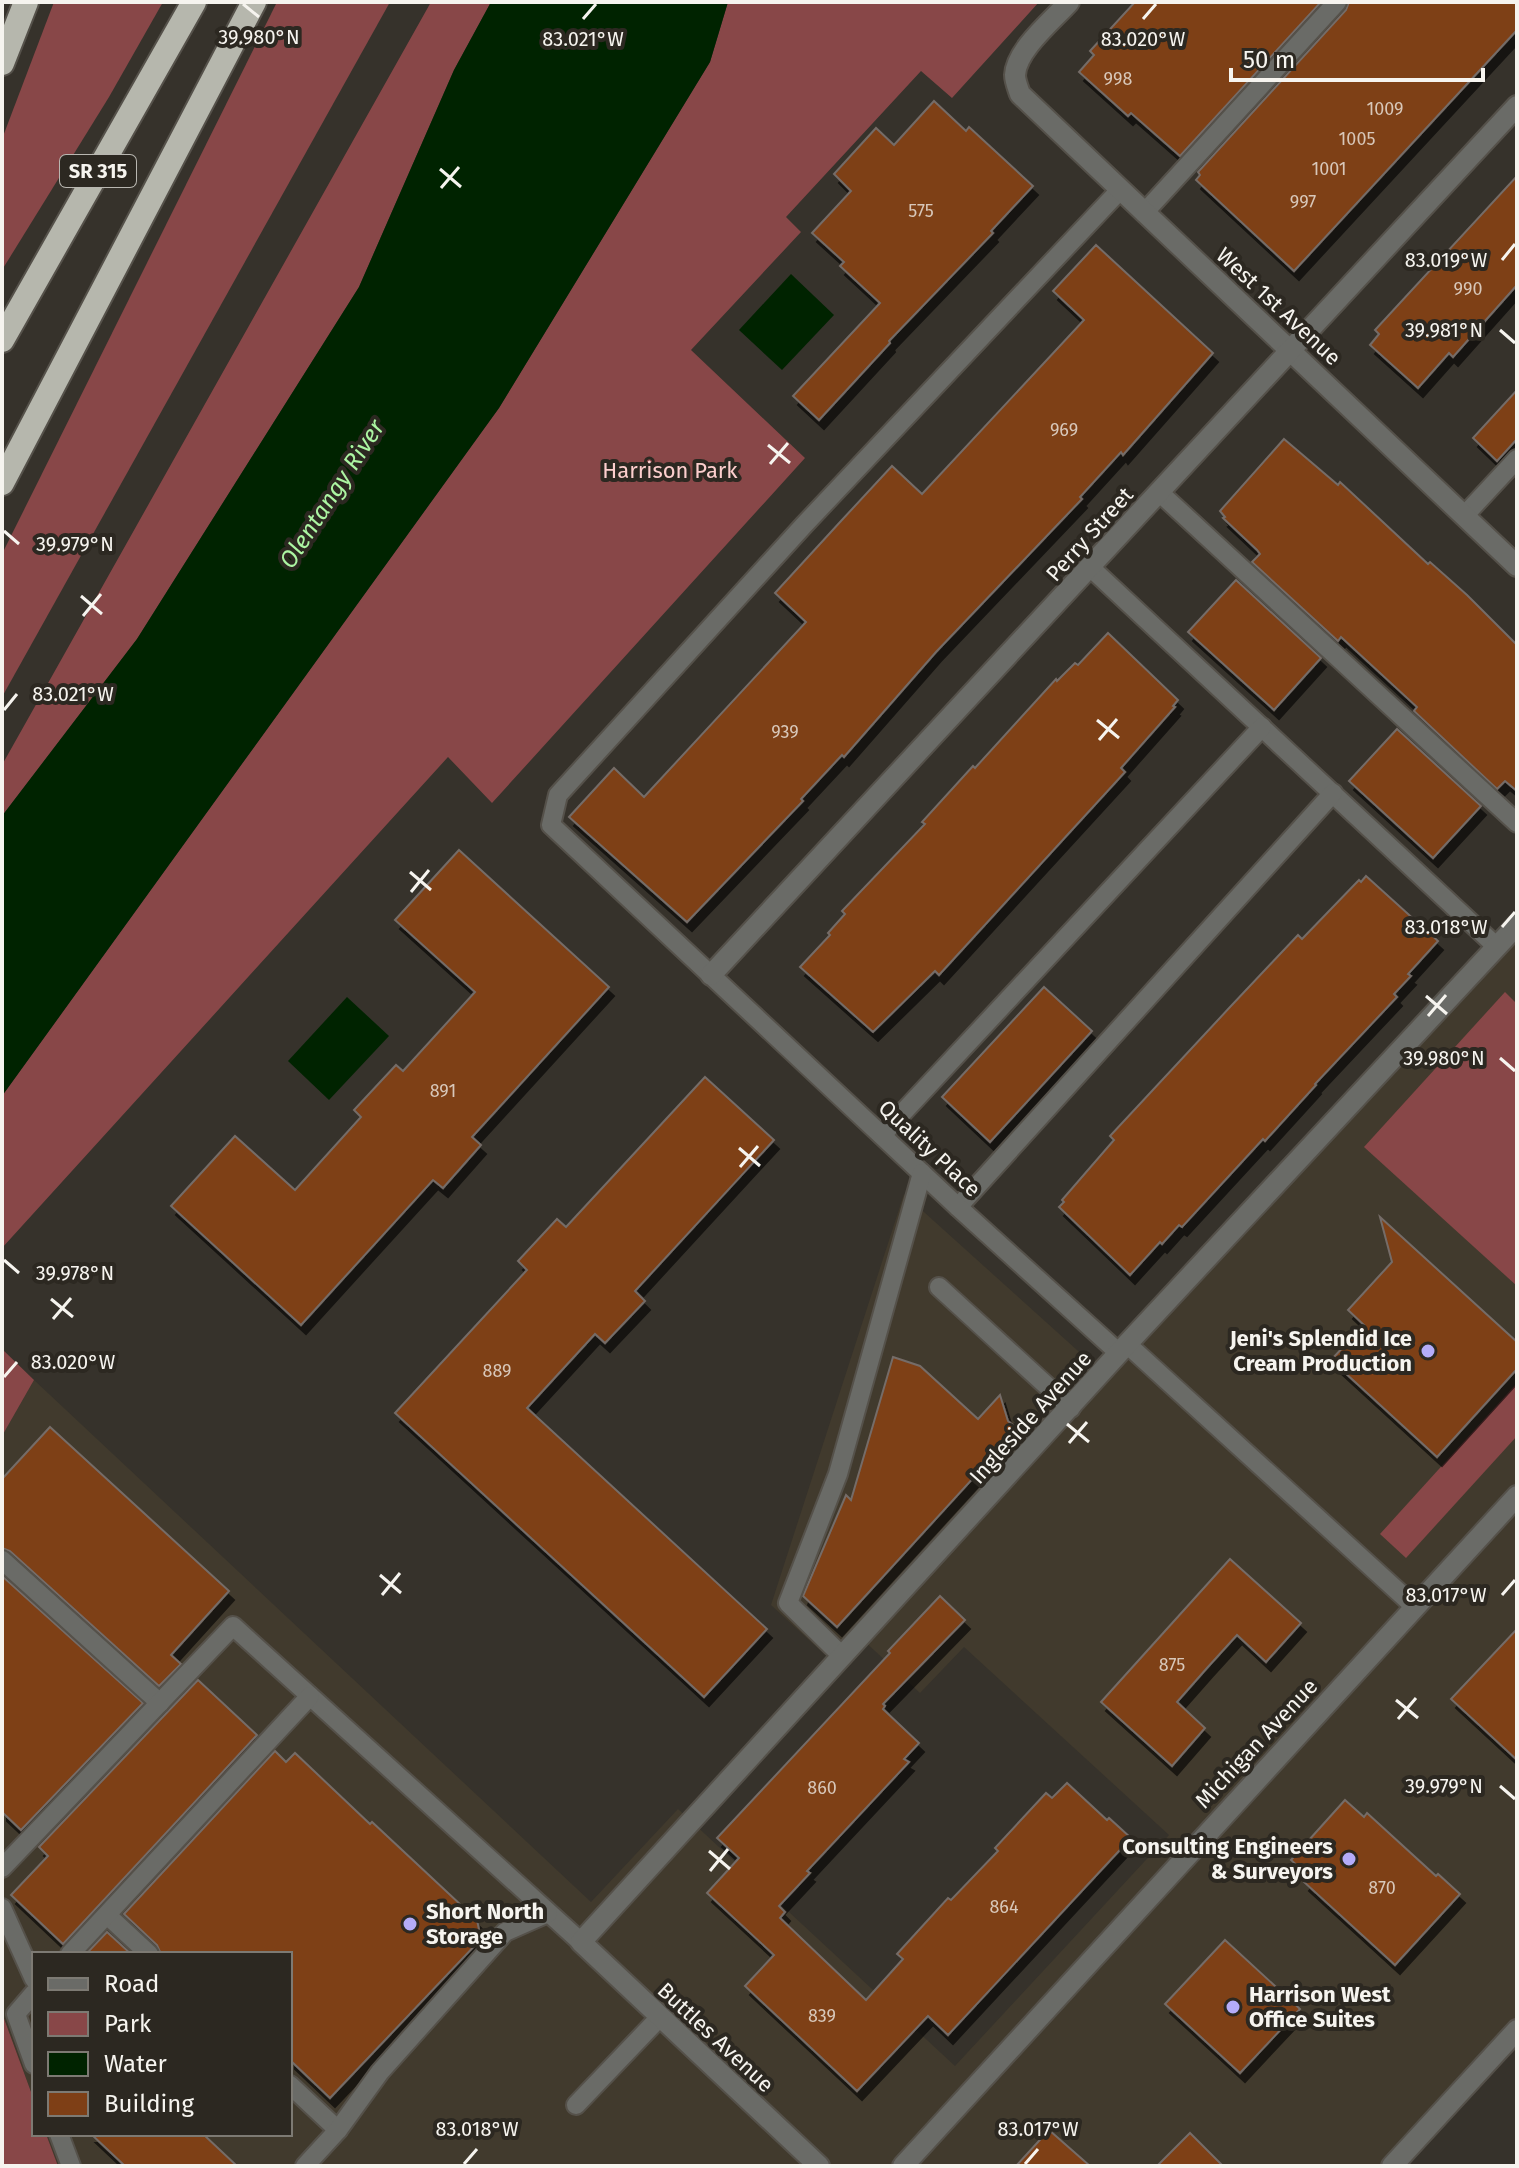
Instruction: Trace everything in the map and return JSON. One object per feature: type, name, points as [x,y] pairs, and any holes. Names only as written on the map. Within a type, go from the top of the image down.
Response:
[{"type":"highway","points":[[2,63],[26,2]]},
{"type":"highway","name":"SR 315","points":[[2,340],[194,2]]},
{"type":"highway","points":[[2,483],[254,2]]},
{"type":"street","name":"West 1st Avenue","points":[[1069,2],[1026,48],[1018,61],[1014,77],[1020,94],[1292,349],[1517,566]]},
{"type":"street","name":"Perry Street","points":[[711,975],[1292,349],[1509,121],[1517,106]]},
{"type":"street","name":"Ingleside Avenue","points":[[581,1942],[1123,1348],[1517,925]]},
{"type":"street","name":"Michigan Avenue","points":[[903,2166],[1517,1496]]},
{"type":"street","name":"Buttles Avenue","points":[[581,1942],[819,2166]]},
{"type":"street","points":[[1392,2166],[1517,2030]]},
{"type":"lane","points":[[1144,213],[1337,2]]},
{"type":"lane","name":"Quality Place","points":[[1120,190],[819,508],[558,795],[551,825],[958,1207],[1123,1348],[1414,1606]]},
{"type":"lane","points":[[1464,516],[1517,459]]},
{"type":"lane","points":[[1159,492],[1517,823]]},
{"type":"lane","points":[[1091,568],[1497,947]]},
{"type":"lane","points":[[882,1135],[1262,727]]},
{"type":"lane","points":[[958,1207],[1333,793]]},
{"type":"lane","points":[[842,1656],[788,1603],[838,1474],[922,1173]]},
{"type":"lane","points":[[939,1287],[1071,1408]]},
{"type":"lane","points":[[2,1560],[160,1703]]},
{"type":"lane","points":[[2,1868],[233,1626],[581,1942]]},
{"type":"lane","points":[[72,1952],[310,1696]]},
{"type":"lane","points":[[2,1908],[32,1975]]},
{"type":"lane","points":[[305,2166],[338,2130],[380,2072],[505,1932],[548,1913]]},
{"type":"lane","points":[[107,1915],[147,1952]]},
{"type":"lane","points":[[32,1995],[16,2014],[32,2058]]},
{"type":"lane","points":[[576,2105],[660,2017]]},
{"type":"lane","points":[[292,2087],[338,2130]]},
{"type":"lane","points":[[60,2136],[71,2166]]},
{"type":"shaded area","points":[[1517,938],[1517,2016],[1382,2166],[58,2166],[47,2136],[292,2136],[292,1952],[32,1952],[32,2095],[2,2013],[2,1436],[34,1380],[591,1902],[678,1809],[955,2066],[1169,1835],[964,1647],[920,1693],[860,1637],[834,1663],[771,1605],[904,1194],[1108,1378]]},
{"type":"green space","points":[[54,2],[163,2],[109,97],[2,270],[2,139]]},
{"type":"green space","points":[[277,2],[390,2],[2,697],[2,554]]},
{"type":"green space","points":[[431,2],[491,2],[454,70],[359,287],[137,639],[2,816],[2,765]]},
{"type":"green space","name":"Harrison Park","points":[[728,2],[1039,2],[952,98],[921,71],[786,217],[801,232],[691,350],[805,458],[492,803],[448,757],[2,1248],[2,1096],[499,408],[710,62]]},
{"type":"green space","points":[[1505,992],[1517,1004],[1517,1286],[1364,1147]]},
{"type":"green space","points":[[2,1349],[34,1380],[2,1436]]},
{"type":"green space","points":[[1517,1383],[1517,1436],[1406,1558],[1380,1534]]},
{"type":"green space","points":[[2,2013],[32,2095],[32,2136],[47,2136],[58,2166],[2,2166]]},
{"type":"water","name":"Olentangy River","points":[[491,2],[728,2],[710,62],[499,408],[2,1096],[2,816],[137,639],[359,287],[454,70]]},
{"type":"water","points":[[791,274],[834,315],[782,370],[739,330]]},
{"type":"water","points":[[347,997],[389,1036],[329,1100],[288,1061]]},
{"type":"building","points":[[1135,2],[1321,2],[1180,156],[1131,113],[1128,116],[1079,72],[1094,55],[1090,51]]},
{"type":"building","points":[[1349,2],[1517,2],[1517,30],[1294,271],[1196,180],[1200,175],[1198,172],[1346,10]]},
{"type":"building","points":[[934,101],[966,131],[969,127],[1033,186],[819,420],[793,396],[880,303],[840,266],[844,262],[812,233],[851,191],[834,174],[876,128],[894,145]]},
{"type":"building","points":[[1517,176],[1517,285],[1453,357],[1449,353],[1418,388],[1370,345],[1379,334],[1375,330]]},
{"type":"building","points":[[1096,245],[1213,353],[1123,455],[1121,452],[1080,497],[1082,499],[936,652],[844,757],[842,755],[801,799],[803,801],[687,922],[569,817],[614,768],[644,797],[806,622],[775,593],[892,466],[922,494],[1084,320],[1053,291]]},
{"type":"building","points":[[1517,390],[1517,439],[1497,461],[1473,438]]},
{"type":"building","points":[[1284,439],[1338,485],[1340,482],[1428,564],[1430,562],[1467,595],[1517,645],[1517,791],[1505,781],[1497,789],[1414,711],[1417,707],[1341,637],[1338,641],[1252,562],[1260,554],[1223,518],[1220,511]]},
{"type":"building","points":[[1236,580],[1321,658],[1274,710],[1188,632]]},
{"type":"building","points":[[1108,633],[1178,700],[1175,707],[1121,768],[1125,772],[939,975],[935,971],[873,1032],[800,967],[830,935],[828,933],[845,914],[842,911],[925,824],[922,822],[973,766],[975,768],[1056,679],[1075,663],[1078,665]]},
{"type":"building","points":[[1397,729],[1481,806],[1433,858],[1349,781]]},
{"type":"building","points":[[459,850],[609,987],[472,1137],[481,1145],[443,1188],[433,1180],[301,1325],[171,1206],[235,1136],[295,1190],[361,1117],[354,1110],[396,1065],[403,1071],[475,992],[395,920]]},
{"type":"building","points":[[1366,876],[1438,941],[1408,974],[1411,976],[1394,994],[1397,997],[1265,1141],[1263,1139],[1182,1227],[1179,1225],[1162,1244],[1160,1242],[1130,1275],[1059,1207],[1064,1202],[1062,1200],[1114,1140],[1110,1136],[1231,1006],[1298,935],[1302,939]]},
{"type":"building","points":[[1044,987],[1092,1031],[990,1142],[942,1097]]},
{"type":"building","points":[[705,1077],[774,1140],[635,1291],[645,1301],[605,1343],[595,1334],[527,1408],[767,1629],[704,1697],[395,1413],[527,1270],[518,1261],[557,1219],[566,1227]]},
{"type":"building","name":"Jeni's Splendid Ice Cream Production","points":[[1380,1217],[1517,1342],[1517,1369],[1437,1457],[1331,1360],[1364,1325],[1348,1310],[1392,1262]]},
{"type":"building","points":[[893,1357],[920,1366],[978,1419],[1000,1395],[1008,1421],[1018,1429],[837,1627],[803,1596],[846,1495],[851,1500]]},
{"type":"building","points":[[50,1427],[229,1591],[171,1655],[181,1664],[159,1686],[10,1551],[2,1548],[2,1479]]},
{"type":"building","points":[[1230,1559],[1301,1623],[1266,1662],[1237,1635],[1207,1668],[1177,1702],[1205,1728],[1172,1766],[1101,1702]]},
{"type":"building","points":[[2,1576],[143,1703],[21,1830],[2,1812]]},
{"type":"building","points":[[940,1596],[965,1620],[883,1704],[883,1709],[919,1743],[904,1759],[909,1762],[807,1871],[810,1873],[779,1906],[785,1912],[780,1918],[866,2000],[903,1959],[897,1954],[948,1898],[951,1900],[998,1851],[995,1848],[1046,1793],[1052,1798],[1067,1783],[1131,1838],[948,2035],[928,2016],[857,2091],[745,1986],[774,1955],[707,1893],[739,1858],[717,1838]]},
{"type":"building","points":[[1517,1629],[1517,1760],[1451,1699]]},
{"type":"building","points":[[198,1680],[257,1735],[63,1944],[11,1895],[48,1856],[39,1847]]},
{"type":"building","points":[[275,1751],[286,1762],[295,1753],[370,1824],[372,1822],[477,1920],[481,1939],[330,2098],[292,2062],[292,1952],[160,1952],[157,1945],[124,1914]]},
{"type":"building","points":[[1345,1800],[1364,1817],[1367,1813],[1460,1894],[1395,1965],[1304,1882],[1309,1876],[1291,1860]]},
{"type":"building","points":[[107,1932],[129,1952],[88,1952]]},
{"type":"building","name":"Harrison West Office Suites","points":[[1225,1940],[1300,2009],[1240,2073],[1165,2004]]},
{"type":"building","points":[[1049,2130],[1090,2166],[1016,2166]]},
{"type":"building","points":[[1190,2133],[1223,2166],[1157,2166]]},
{"type":"building","points":[[93,2136],[205,2136],[237,2166],[125,2166]]},
{"type":"place","name":"Jeni's Splendid Ice Cream Production","points":[[1428,1351]]},
{"type":"place","name":"Consulting Engineers & Surveyors","points":[[1349,1859]]},
{"type":"place","name":"Short North Storage","points":[[410,1924]]},
{"type":"place","name":"Harrison West Office Suites","points":[[1233,2007]]}]
